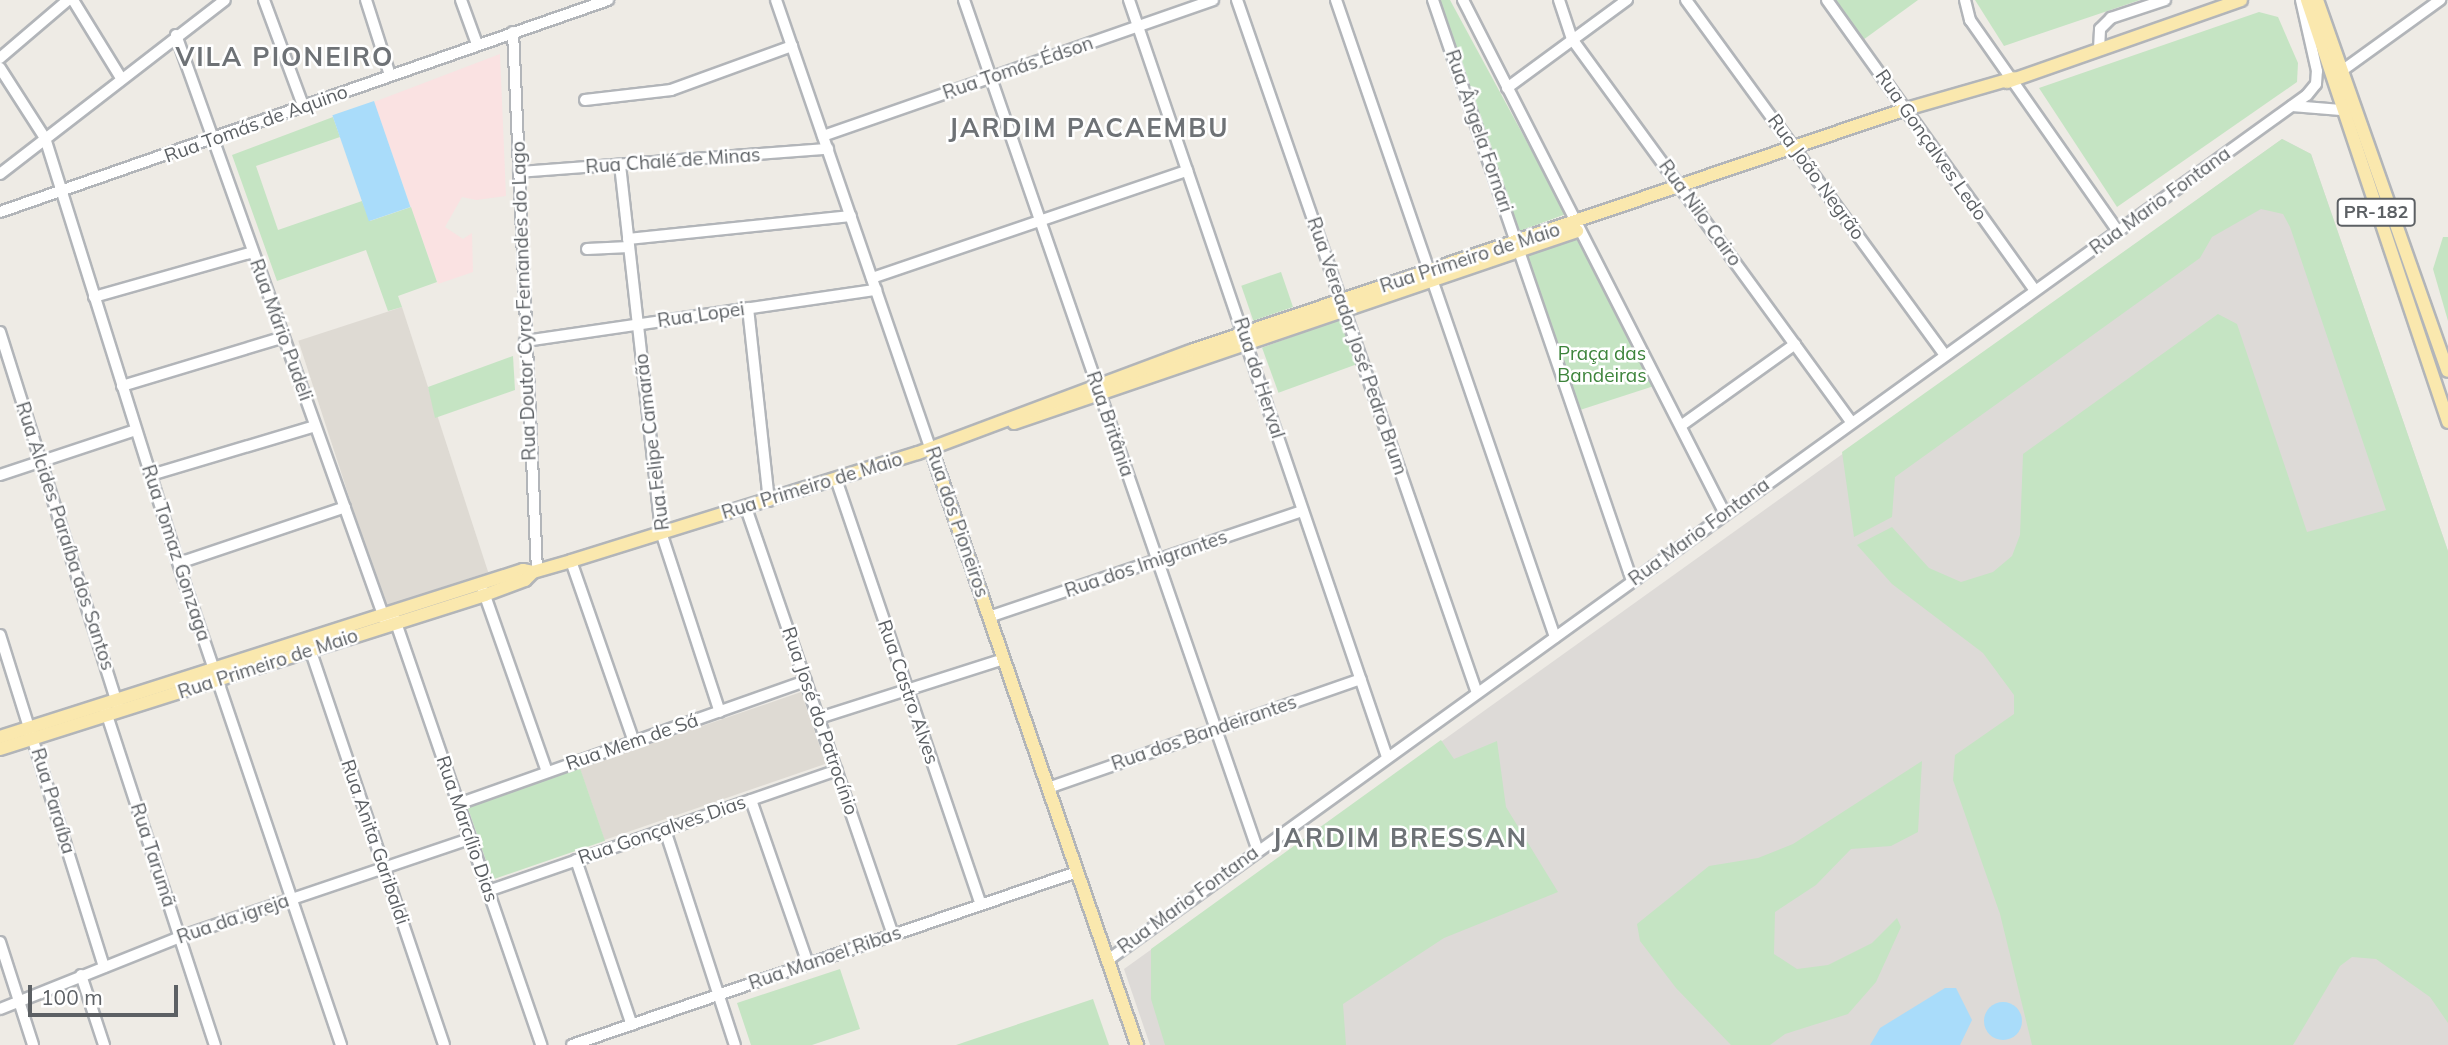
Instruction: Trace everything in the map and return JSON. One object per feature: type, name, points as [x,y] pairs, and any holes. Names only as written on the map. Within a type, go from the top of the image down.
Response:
[{"type":"main road","name":"Rua Primeiro de Maio","points":[[0,749],[32,733],[483,590],[523,570],[535,571],[571,561],[931,449],[1192,356],[2241,0]]},
{"type":"main road","name":"PR-182","points":[[2304,0],[2448,422]]},
{"type":"main road","name":"PR-182","points":[[2317,0],[2448,372]]},
{"type":"main road","points":[[2360,165],[2375,160]]},
{"type":"main road","name":"Rua dos Pioneiros","points":[[931,449],[1137,1045]]},
{"type":"main road","name":"Rua Primeiro de Maio","points":[[0,737],[32,733]]},
{"type":"street","points":[[0,58],[71,0],[121,78]]},
{"type":"street","points":[[0,174],[176,35],[225,0]]},
{"type":"street","points":[[264,0],[304,108]]},
{"type":"street","points":[[366,0],[390,75]]},
{"type":"street","points":[[461,0],[477,44]]},
{"type":"street","points":[[569,0],[573,12]]},
{"type":"street","name":"Rua Tomás de Aquino","points":[[0,212],[214,141],[390,75],[608,0]]},
{"type":"street","name":"Rua dos Pioneiros","points":[[776,0],[931,449]]},
{"type":"street","name":"Rua Britânia","points":[[964,0],[1257,848]]},
{"type":"street","name":"Rua do Herval","points":[[1129,0],[1387,757]]},
{"type":"street","name":"Rua Tomás Édson","points":[[823,136],[1213,0]]},
{"type":"street","name":"Rua Vereador José Pedro Brum","points":[[1237,0],[1477,693]]},
{"type":"street","points":[[1336,0],[1555,636]]},
{"type":"street","name":"Rua Ângela Fornari","points":[[1433,0],[1632,581]]},
{"type":"street","points":[[1463,0],[1682,425],[1725,514]]},
{"type":"street","name":"Rua Nilo Cairo","points":[[1559,0],[1572,39],[1851,421]]},
{"type":"street","points":[[1507,88],[1627,0]]},
{"type":"street","name":"Rua João Negrão","points":[[1686,0],[1945,355]]},
{"type":"street","name":"Rua Gonçalves Ledo","points":[[1827,0],[2035,290]]},
{"type":"street","points":[[1965,0],[1970,20],[2014,78],[2118,231]]},
{"type":"street","points":[[2099,49],[2100,29],[2112,18],[2165,0]]},
{"type":"street","name":"Rua Mario Fontana","points":[[1108,960],[1257,848],[1477,693],[1851,421],[2292,106],[2316,83],[2304,0]]},
{"type":"street","points":[[2343,70],[2440,0]]},
{"type":"street","name":"Rua Doutor Cyro Fernandes do Lago","points":[[513,32],[535,571]]},
{"type":"street","name":"Rua Mário Pudeli","points":[[176,35],[345,508],[389,619]]},
{"type":"street","points":[[585,100],[671,90],[792,46]]},
{"type":"street","name":"Rua Tomaz Gonzaga","points":[[0,68],[45,138],[178,563],[341,1045]]},
{"type":"street","points":[[2292,106],[2342,110]]},
{"type":"street","name":"Rua Chalé de Minas","points":[[519,172],[828,149]]},
{"type":"street","name":"Rua Felipe Camarão","points":[[620,164],[661,532],[720,712]]},
{"type":"street","points":[[872,278],[1187,171]]},
{"type":"street","points":[[587,249],[851,216]]},
{"type":"street","points":[[94,297],[253,252]]},
{"type":"street","name":"Rua Lopei","points":[[525,341],[876,290]]},
{"type":"street","points":[[748,308],[769,500]]},
{"type":"street","name":"Rua Alcides Paraíba dos Santos","points":[[0,332],[41,461],[111,708]]},
{"type":"street","points":[[122,386],[284,337]]},
{"type":"street","points":[[1682,425],[1795,344]]},
{"type":"street","points":[[150,475],[316,426]]},
{"type":"street","points":[[0,475],[136,430]]},
{"type":"street","name":"Rua Castro Alves","points":[[836,479],[981,904]]},
{"type":"street","points":[[178,563],[345,508]]},
{"type":"street","name":"Rua José do Patrocínio","points":[[746,508],[893,934]]},
{"type":"street","name":"Rua dos Imigrantes","points":[[989,617],[1303,511]]},
{"type":"street","points":[[571,561],[634,742]]},
{"type":"street","points":[[483,590],[547,772]]},
{"type":"street","name":"Rua Marcílio Dias","points":[[389,619],[458,804],[541,1045]]},
{"type":"street","name":"Rua Paraíba","points":[[0,635],[104,967]]},
{"type":"street","name":"Rua Anita Garibaldi","points":[[309,645],[444,1045]]},
{"type":"street","points":[[819,718],[1004,659]]},
{"type":"street","name":"Rua dos Bandeirantes","points":[[1048,788],[1361,679]]},
{"type":"street","name":"Rua Mem de Sá","points":[[458,804],[806,681]]},
{"type":"street","name":"Rua Tarumã","points":[[111,708],[215,1045]]},
{"type":"street","name":"Rua Gonçalves Dias","points":[[488,891],[837,770]]},
{"type":"street","points":[[751,800],[808,964]]},
{"type":"street","points":[[665,830],[735,1045]]},
{"type":"street","name":"Rua da igreja","points":[[0,1009],[180,937],[470,839]]},
{"type":"street","points":[[576,860],[632,1025]]},
{"type":"street","name":"Rua Manoel Ribas","points":[[572,1045],[1077,872]]},
{"type":"street","points":[[0,942],[33,1045]]},
{"type":"street","points":[[81,975],[104,1045]]},
{"type":"shaded area","points":[[500,54],[506,196],[476,200],[462,197],[445,227],[463,239],[472,233],[473,272],[438,284],[374,102]]},
{"type":"shaded area","points":[[2282,139],[2311,154],[2448,551],[2448,1045],[1150,1045],[1124,969]]},
{"type":"shaded area","points":[[402,307],[488,572],[385,606],[298,341]]},
{"type":"shaded area","points":[[801,692],[826,764],[604,840],[580,768]]},
{"type":"green space","points":[[1435,0],[1450,0],[1566,214],[1517,232]]},
{"type":"green space","points":[[1835,0],[1918,0],[1863,40]]},
{"type":"green space","points":[[1975,0],[2140,0],[2004,46]]},
{"type":"green space","points":[[2259,12],[2278,17],[2298,63],[2297,82],[2117,207],[2039,88]]},
{"type":"green space","points":[[333,117],[340,137],[256,166],[278,230],[362,201],[370,221],[411,207],[437,282],[398,296],[402,307],[388,311],[366,250],[277,281],[232,155]]},
{"type":"green space","points":[[2282,139],[2311,154],[2448,551],[2448,1023],[2430,997],[2376,959],[2352,957],[2340,966],[2293,1045],[2032,1045],[2000,914],[1953,780],[1955,755],[2014,714],[2014,695],[1983,653],[1892,584],[1857,545],[1892,527],[1929,568],[1961,582],[1993,572],[2012,556],[2020,535],[2023,454],[2218,314],[2237,324],[2307,532],[2386,510],[2290,227],[2283,214],[2261,209],[2212,237],[2200,258],[1895,477],[1892,517],[1854,537],[1842,452]]},
{"type":"green space","name":"Praça das Bandeiras","points":[[1577,236],[1654,386],[1580,410],[1526,253]]},
{"type":"green space","points":[[2443,237],[2448,237],[2448,321],[2433,269]]},
{"type":"green space","points":[[1281,272],[1293,307],[1253,321],[1241,286]]},
{"type":"green space","points":[[1341,319],[1357,364],[1278,393],[1262,348]]},
{"type":"green space","points":[[513,356],[515,390],[435,418],[428,387]]},
{"type":"green space","points":[[1441,740],[1454,759],[1497,741],[1506,807],[1558,892],[1444,938],[1343,1004],[1346,1045],[1165,1045],[1151,999],[1151,949]]},
{"type":"green space","points":[[1922,761],[1918,832],[1891,846],[1851,849],[1816,885],[1775,912],[1774,954],[1797,969],[1828,965],[1872,943],[1897,918],[1901,927],[1876,982],[1848,1014],[1785,1034],[1770,1045],[1731,1045],[1676,988],[1640,941],[1637,924],[1709,866],[1758,858],[1793,844]]},
{"type":"green space","points":[[580,768],[605,841],[493,880],[467,807]]},
{"type":"green space","points":[[840,969],[860,1029],[812,1045],[751,1045],[737,1003]]},
{"type":"green space","points":[[1093,999],[1109,1045],[956,1045]]},
{"type":"water","points":[[374,101],[410,207],[369,221],[332,115]]},
{"type":"water","points":[[1945,988],[1956,988],[1972,1020],[1960,1045],[1870,1045],[1880,1028]]},
{"type":"water","points":[[2003,1002],[2017,1007],[2022,1021],[2017,1035],[2003,1040],[1989,1035],[1984,1021],[1989,1007]]},
{"type":"district","name":"VILA PIONEIRO","points":[[285,57]]},
{"type":"district","name":"JARDIM PACAEMBU","points":[[1089,128]]},
{"type":"district","name":"JARDIM BRESSAN","points":[[1400,838]]}]
